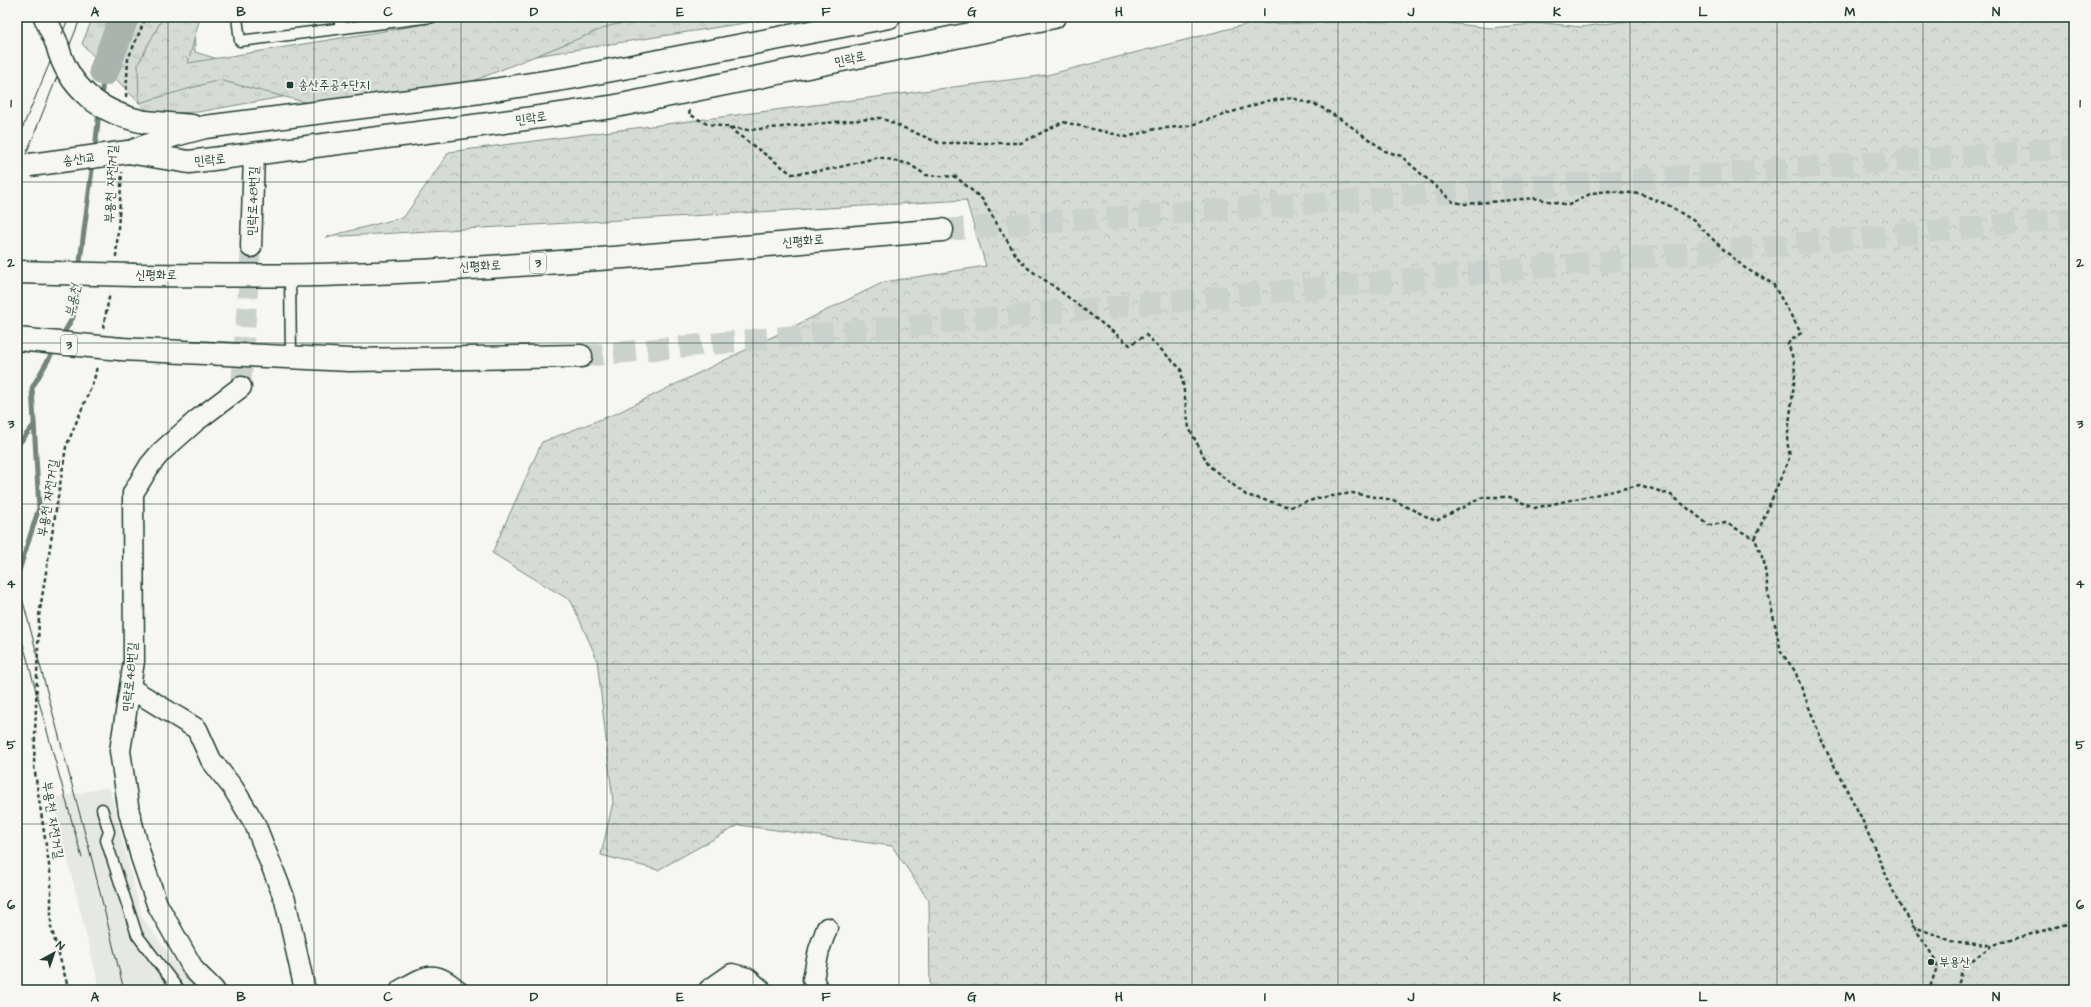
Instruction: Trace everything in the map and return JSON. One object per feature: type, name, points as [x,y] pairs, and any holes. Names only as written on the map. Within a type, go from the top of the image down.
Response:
[{"type":"main road","points":[[45,17],[66,68],[90,98],[115,114],[145,122],[205,127]]},
{"type":"main road","points":[[125,160],[175,135],[205,127],[465,94],[570,78],[889,17]]},
{"type":"main road","name":"민락로","points":[[125,160],[189,162],[254,155],[611,107],[1054,17]]},
{"type":"main road","name":"송산1교","points":[[23,166],[125,160]]},
{"type":"main road","name":"신평화로","points":[[17,272],[134,275],[290,276],[564,262],[942,230]]},
{"type":"main road","name":"3","points":[[17,339],[121,349],[350,360],[581,356]]},
{"type":"street","name":"민락로48번길","points":[[251,247],[254,155]]},
{"type":"street","name":"민락로48번길","points":[[214,990],[194,970],[157,904],[141,857],[129,812],[120,751],[134,661],[133,493],[150,465],[161,452],[196,422],[241,387]]},
{"type":"street","points":[[130,688],[197,729],[211,760],[233,788],[255,824],[285,900],[305,990]]},
{"type":"street","points":[[818,990],[813,980],[819,950],[827,928]]},
{"type":"street","points":[[709,990],[732,974],[747,978],[760,990]]},
{"type":"street","points":[[402,990],[424,977],[445,979],[457,990]]},
{"type":"lane","points":[[237,17],[240,41],[397,19],[432,17]]},
{"type":"lane","points":[[339,17],[341,28]]},
{"type":"lane","points":[[290,276],[291,357]]},
{"type":"lane","points":[[102,809],[109,832],[106,840],[137,935],[179,990]]},
{"type":"path","points":[[126,98],[128,59],[146,17]]},
{"type":"path","points":[[696,90],[689,114],[707,124],[748,130],[881,118],[939,143],[1021,143],[1063,122],[1127,137],[1155,129],[1188,126],[1267,101],[1292,98],[1319,106],[1345,122],[1385,151],[1401,156],[1453,202],[1466,204],[1534,198],[1569,205],[1592,193],[1609,191],[1626,192],[1652,198],[1694,221],[1724,250],[1746,268],[1773,284],[1800,333],[1788,343],[1794,362],[1795,375],[1787,441],[1790,456],[1755,539]]},
{"type":"path","points":[[727,127],[792,174],[832,169],[879,157],[909,164],[926,175],[956,177],[982,199],[1017,257],[1028,270],[1063,293],[1130,344],[1146,335],[1181,369],[1189,428],[1192,434],[1209,466],[1246,495],[1290,507],[1319,498],[1352,493],[1393,500],[1436,522],[1483,497],[1510,496],[1534,508],[1640,485],[1671,495],[1709,525],[1726,523],[1755,539],[1764,562],[1768,592],[1781,652],[1795,671],[1824,746],[1861,817],[1897,900],[1912,926],[1936,961],[1937,967],[1929,990]]},
{"type":"path","name":"부용천 자전거길","points":[[115,262],[118,246],[125,160]]},
{"type":"path","points":[[103,333],[111,286]]},
{"type":"path","name":"부용천 자전거길","points":[[69,990],[51,927],[51,878],[34,766],[39,616],[66,447],[94,380],[97,364]]},
{"type":"path","points":[[1912,926],[1957,943],[1993,945],[2074,922]]},
{"type":"path","points":[[1957,990],[1963,967],[1993,945]]},
{"type":"shaded area","points":[[109,787],[142,917],[195,990],[100,990],[52,798]]},
{"type":"green space","points":[[93,17],[194,17],[195,52],[221,60],[312,43],[372,35],[475,17],[783,17],[344,86],[198,112],[150,114],[82,44]]},
{"type":"green space","points":[[163,17],[200,17],[188,63],[469,17],[667,17],[612,25],[471,82],[316,105],[219,80],[139,103],[138,64]]},
{"type":"green space","points":[[1657,17],[2074,17],[2074,990],[930,990],[929,901],[892,846],[739,825],[658,870],[601,855],[613,802],[597,659],[571,601],[492,553],[542,442],[617,413],[884,282],[986,266],[966,200],[326,237],[404,217],[449,152],[1047,75],[1248,24],[1432,21],[1490,28],[1544,23],[1581,27]]},
{"type":"waterway","name":"부용천","points":[[104,71],[124,17]]},
{"type":"waterway","name":"부용천","points":[[101,99],[104,71]]},
{"type":"waterway","name":"부용천","points":[[95,150],[99,111]]},
{"type":"waterway","name":"부용천","points":[[79,269],[93,162]]},
{"type":"waterway","name":"부용천","points":[[61,338],[73,317],[78,279]]},
{"type":"waterway","name":"부용천","points":[[17,577],[39,508],[32,388],[55,348]]},
{"type":"waterway","points":[[17,446],[34,425]]},
{"type":"tunnel","points":[[942,230],[2074,148]]},
{"type":"tunnel","points":[[581,356],[2074,218]]},
{"type":"tunnel","points":[[241,387],[251,247]]},
{"type":"tram line","points":[[17,141],[69,17]]},
{"type":"tram line","points":[[17,177],[81,17]]},
{"type":"tram line","points":[[17,579],[91,856],[124,990]]},
{"type":"tram line","points":[[17,622],[82,858]]},
{"type":"place","name":"송산주공4단지","points":[[290,85]]},
{"type":"place","name":"부용산","points":[[1931,962]]}]
